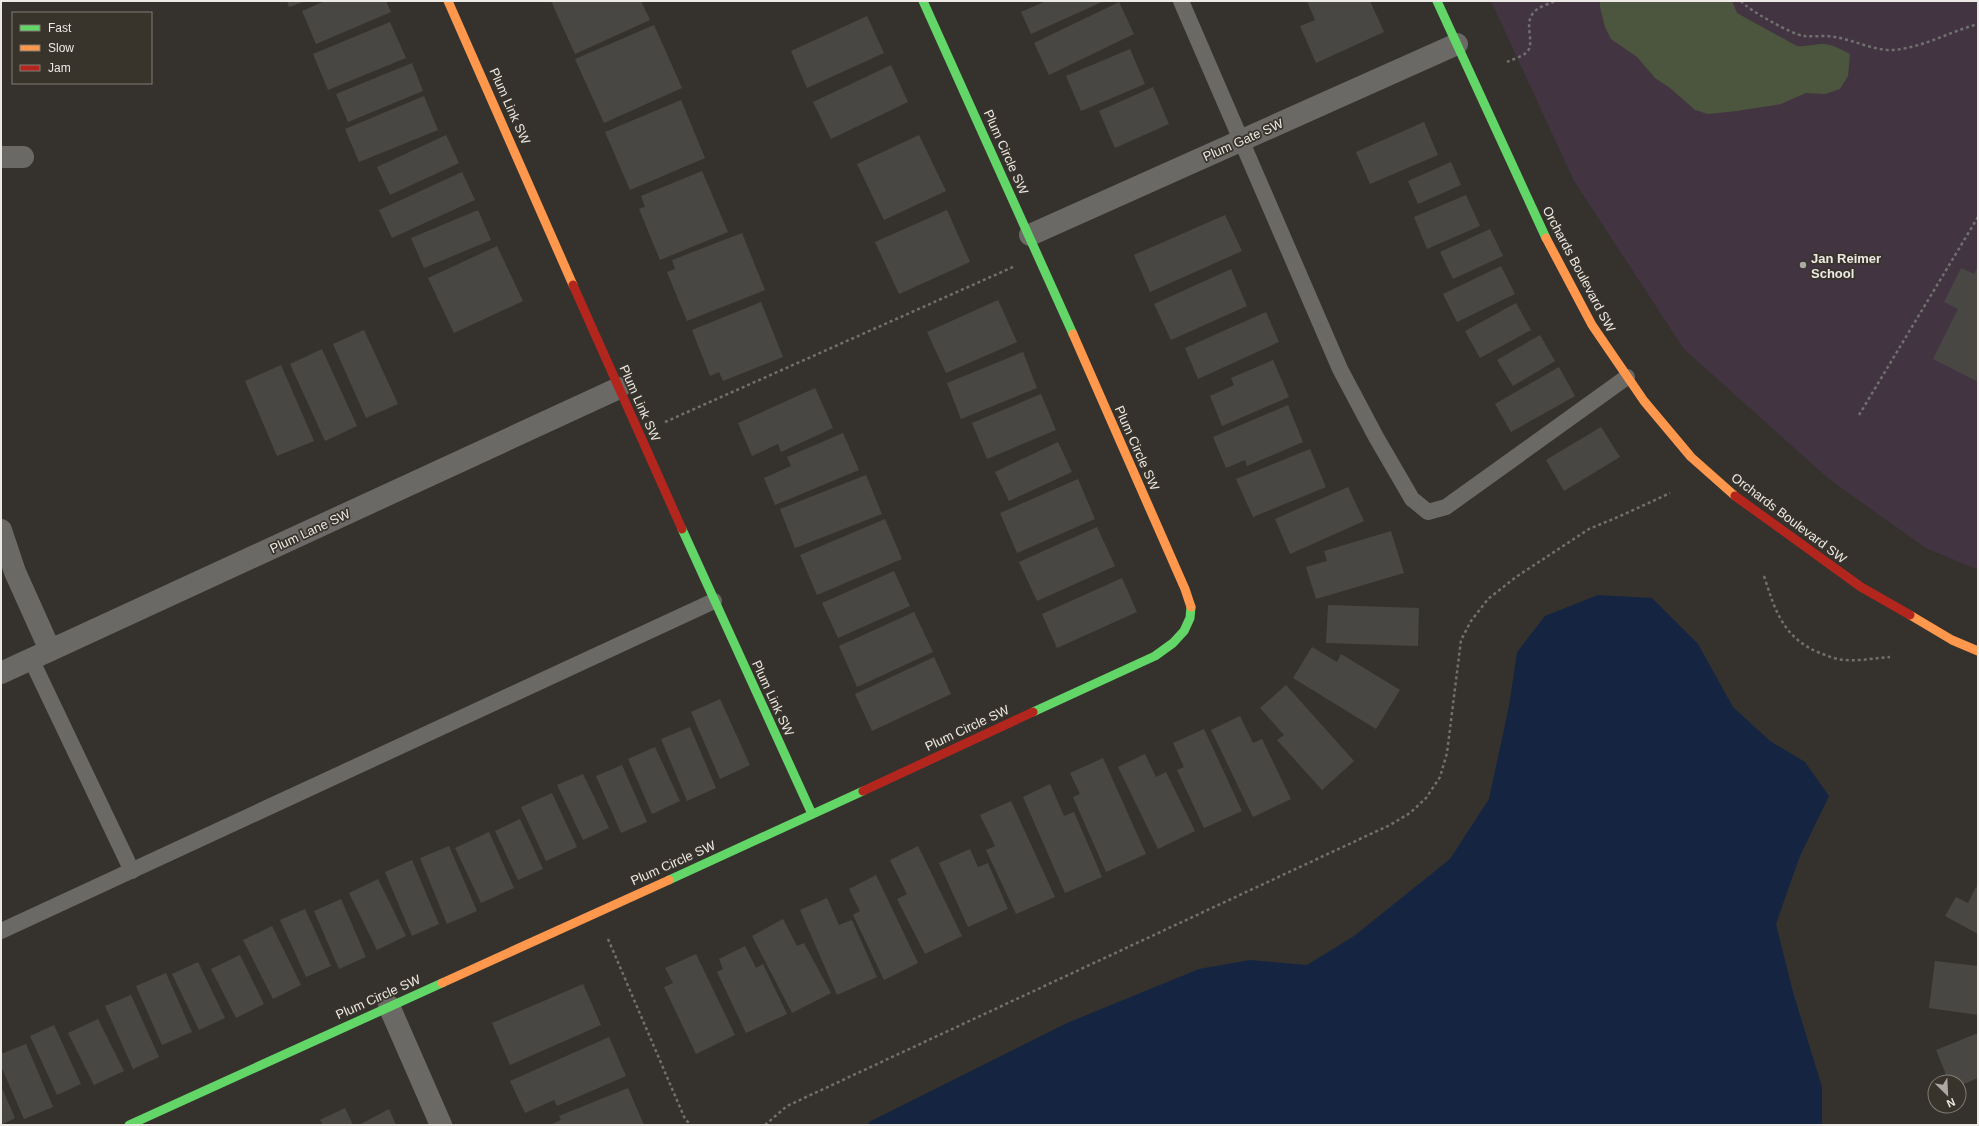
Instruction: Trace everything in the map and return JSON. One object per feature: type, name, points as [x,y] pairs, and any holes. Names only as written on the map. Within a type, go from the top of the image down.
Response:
[{"type":"street","name":"Plum Link SW","points":[[448,1],[639,434],[812,814]]},
{"type":"street","name":"Plum Circle SW","points":[[129,1125],[1155,656],[1170,646],[1181,634],[1189,622],[1191,610],[1185,589],[1030,235],[923,1]]},
{"type":"street","name":"Orchards Boulevard SW","points":[[1438,1],[1548,243],[1592,325],[1644,401],[1691,458],[1742,503],[1861,587],[1952,640],[1978,651]]},
{"type":"street","name":"Plum Gate SW","points":[[1030,235],[1457,44]]},
{"type":"street","points":[[1,156],[22,157]]},
{"type":"street","name":"Plum Lane SW","points":[[1,673],[619,388]]},
{"type":"street","points":[[1,530],[15,572],[50,650]]},
{"type":"street","points":[[389,1006],[441,1125]]},
{"type":"lane","points":[[1181,1],[1240,141],[1340,369],[1376,437],[1412,499],[1428,512],[1446,507],[1627,377]]},
{"type":"lane","points":[[1,931],[714,601]]},
{"type":"lane","points":[[31,659],[132,871]]},
{"type":"path","points":[[1507,62],[1526,53],[1530,46],[1528,32],[1530,18],[1536,10],[1554,1]]},
{"type":"path","points":[[1741,1],[1745,6],[1762,17],[1802,36],[1835,37],[1860,44],[1893,50],[1923,45],[1978,24]]},
{"type":"path","points":[[1859,416],[1978,217]]},
{"type":"path","points":[[639,434],[1039,256]]},
{"type":"path","points":[[765,1125],[787,1106],[1390,825],[1410,813],[1426,798],[1440,777],[1447,753],[1461,640],[1471,621],[1488,599],[1516,577],[1588,529],[1670,493]]},
{"type":"path","points":[[1764,576],[1781,620],[1790,633],[1801,644],[1831,657],[1845,660],[1890,657]]},
{"type":"path","points":[[596,912],[685,1119],[691,1125]]},
{"type":"shaded area","name":"Jan Reimer School","points":[[1491,1],[1978,1],[1978,570],[1926,548],[1829,479],[1684,349],[1574,181]]},
{"type":"green space","points":[[1600,1],[1732,1],[1737,13],[1797,46],[1826,44],[1850,54],[1848,76],[1840,89],[1825,94],[1806,93],[1781,104],[1708,114],[1695,110],[1670,88],[1655,78],[1637,57],[1611,39],[1605,27]]},
{"type":"water","points":[[1598,595],[1652,598],[1698,644],[1733,707],[1770,741],[1805,762],[1829,796],[1800,856],[1776,924],[1793,992],[1822,1087],[1822,1125],[868,1125],[869,1122],[1067,1023],[1199,969],[1250,960],[1307,965],[1354,936],[1450,859],[1489,799],[1509,706],[1517,652],[1545,616]]},
{"type":"building","points":[[287,1],[306,1],[289,7]]},
{"type":"building","points":[[325,1],[386,1],[391,12],[316,44],[302,11]]},
{"type":"building","points":[[551,1],[641,1],[650,20],[575,54]]},
{"type":"building","points":[[1046,1],[1104,1],[1031,34],[1021,12]]},
{"type":"building","points":[[1307,1],[1370,1],[1384,32],[1316,63],[1300,26],[1315,20]]},
{"type":"building","points":[[1119,2],[1134,34],[1049,75],[1034,43]]},
{"type":"building","points":[[867,16],[884,53],[807,88],[791,51]]},
{"type":"building","points":[[390,22],[406,58],[328,90],[313,54]]},
{"type":"building","points":[[654,25],[682,88],[604,123],[575,59]]},
{"type":"building","points":[[1130,49],[1145,84],[1081,111],[1066,76]]},
{"type":"building","points":[[412,63],[423,91],[348,122],[336,94]]},
{"type":"building","points":[[891,65],[908,102],[831,139],[813,102]]},
{"type":"building","points":[[1153,87],[1169,124],[1115,148],[1099,111]]},
{"type":"building","points":[[424,96],[438,130],[359,162],[345,129]]},
{"type":"building","points":[[681,100],[705,158],[630,190],[605,132]]},
{"type":"building","points":[[1424,122],[1438,155],[1370,184],[1356,152]]},
{"type":"building","points":[[446,135],[459,163],[390,195],[377,167]]},
{"type":"building","points":[[919,135],[946,191],[884,220],[857,164]]},
{"type":"building","points":[[1451,162],[1461,185],[1418,204],[1408,181]]},
{"type":"building","points":[[702,171],[728,232],[660,260],[639,209],[645,207],[641,196]]},
{"type":"building","points":[[462,172],[475,200],[392,238],[379,210]]},
{"type":"building","points":[[1466,195],[1480,226],[1427,249],[1414,217]]},
{"type":"building","points":[[478,210],[491,240],[424,268],[411,238]]},
{"type":"building","points":[[947,210],[970,262],[899,294],[875,242]]},
{"type":"building","points":[[1225,215],[1242,251],[1150,292],[1134,255]]},
{"type":"building","points":[[1490,229],[1503,256],[1453,279],[1440,252]]},
{"type":"building","points":[[742,233],[765,290],[687,321],[667,272],[675,269],[672,260]]},
{"type":"building","points":[[497,246],[523,301],[454,333],[428,278]]},
{"type":"building","points":[[1501,266],[1515,294],[1457,322],[1443,294]]},
{"type":"building","points":[[1978,266],[1978,382],[1933,359],[1958,309],[1944,302],[1961,268],[1974,274]]},
{"type":"building","points":[[1231,269],[1247,306],[1171,340],[1154,304]]},
{"type":"building","points":[[998,300],[1017,342],[946,373],[927,332]]},
{"type":"building","points":[[761,302],[783,357],[723,381],[719,372],[710,376],[692,330]]},
{"type":"building","points":[[1516,303],[1531,330],[1480,358],[1465,331]]},
{"type":"building","points":[[1266,312],[1279,342],[1198,379],[1185,348]]},
{"type":"building","points":[[364,330],[398,404],[366,418],[333,344]]},
{"type":"building","points":[[1540,335],[1555,361],[1513,386],[1497,360]]},
{"type":"building","points":[[322,349],[357,426],[325,441],[290,364]]},
{"type":"building","points":[[1023,352],[1037,388],[961,419],[947,383]]},
{"type":"building","points":[[1273,360],[1289,397],[1222,426],[1210,396],[1234,385],[1231,378]]},
{"type":"building","points":[[281,365],[314,441],[277,456],[245,381]]},
{"type":"building","points":[[1559,367],[1575,396],[1511,432],[1495,404]]},
{"type":"building","points":[[815,388],[833,428],[781,452],[778,444],[752,456],[738,423]]},
{"type":"building","points":[[1041,394],[1056,430],[987,459],[972,423]]},
{"type":"building","points":[[1288,405],[1303,442],[1247,466],[1245,460],[1226,468],[1213,437]]},
{"type":"building","points":[[1601,427],[1620,457],[1564,491],[1546,460]]},
{"type":"building","points":[[843,433],[859,470],[775,505],[764,478],[791,466],[787,457]]},
{"type":"building","points":[[1058,442],[1072,472],[1009,501],[995,472]]},
{"type":"building","points":[[1310,449],[1326,487],[1253,517],[1236,479]]},
{"type":"building","points":[[866,475],[882,514],[795,548],[780,509]]},
{"type":"building","points":[[1078,479],[1095,519],[1017,553],[1000,513]]},
{"type":"building","points":[[1348,487],[1364,521],[1290,554],[1275,519]]},
{"type":"building","points":[[885,519],[902,559],[817,595],[800,555]]},
{"type":"building","points":[[1097,527],[1115,566],[1037,601],[1019,562]]},
{"type":"building","points":[[1391,531],[1404,573],[1316,599],[1306,567],[1327,561],[1324,551]]},
{"type":"building","points":[[894,571],[910,606],[838,638],[822,603]]},
{"type":"building","points":[[1122,578],[1137,612],[1057,648],[1042,614]]},
{"type":"building","points":[[1328,605],[1419,608],[1418,646],[1326,643]]},
{"type":"building","points":[[914,612],[933,652],[857,687],[839,646]]},
{"type":"building","points":[[1312,647],[1337,662],[1341,654],[1400,690],[1376,729],[1293,678]]},
{"type":"building","points":[[934,657],[951,694],[872,731],[855,694]]},
{"type":"building","points":[[1286,685],[1354,761],[1322,790],[1277,740],[1284,735],[1260,708]]},
{"type":"building","points":[[720,699],[750,765],[720,779],[691,712]]},
{"type":"building","points":[[1240,716],[1253,743],[1262,739],[1291,799],[1253,817],[1211,730]]},
{"type":"building","points":[[690,727],[716,788],[687,801],[661,739]]},
{"type":"building","points":[[1204,729],[1242,811],[1204,828],[1177,770],[1184,767],[1173,743]]},
{"type":"building","points":[[655,747],[680,801],[652,814],[628,759]]},
{"type":"building","points":[[1145,754],[1156,777],[1166,772],[1195,831],[1158,849],[1118,767]]},
{"type":"building","points":[[1103,758],[1146,854],[1106,872],[1073,797],[1080,794],[1070,773]]},
{"type":"building","points":[[622,765],[647,822],[621,833],[596,776]]},
{"type":"building","points":[[583,774],[609,828],[583,840],[557,785]]},
{"type":"building","points":[[1050,784],[1064,816],[1074,812],[1102,877],[1065,893],[1023,797]]},
{"type":"building","points":[[552,793],[577,847],[546,861],[521,807]]},
{"type":"building","points":[[1011,801],[1055,897],[1016,914],[986,850],[995,846],[980,815]]},
{"type":"building","points":[[520,819],[543,869],[518,880],[495,831]]},
{"type":"building","points":[[489,832],[514,888],[481,903],[455,848]]},
{"type":"building","points":[[449,846],[477,911],[447,924],[420,858]]},
{"type":"building","points":[[918,846],[962,936],[925,954],[897,899],[907,894],[890,860]]},
{"type":"building","points":[[970,849],[978,867],[988,863],[1008,909],[968,927],[939,863]]},
{"type":"building","points":[[412,860],[439,924],[412,936],[385,872]]},
{"type":"building","points":[[876,875],[918,963],[884,980],[853,915],[860,911],[849,889]]},
{"type":"building","points":[[378,879],[406,936],[377,950],[349,893]]},
{"type":"building","points":[[1976,887],[1978,888],[1978,934],[1945,916],[1956,897],[1968,903]]},
{"type":"building","points":[[827,898],[839,925],[852,920],[877,977],[837,995],[800,910]]},
{"type":"building","points":[[341,899],[366,957],[339,969],[314,911]]},
{"type":"building","points":[[305,909],[331,966],[306,977],[280,920]]},
{"type":"building","points":[[783,919],[797,946],[804,943],[831,993],[792,1013],[752,936]]},
{"type":"building","points":[[272,926],[301,985],[273,999],[243,940]]},
{"type":"building","points":[[745,946],[756,968],[763,964],[787,1014],[746,1033],[717,972],[723,969],[719,959]]},
{"type":"building","points":[[696,954],[735,1035],[696,1054],[664,987],[673,983],[665,968]]},
{"type":"building","points":[[240,955],[264,1004],[236,1018],[211,969]]},
{"type":"building","points":[[1935,961],[1978,966],[1978,1015],[1929,1008]]},
{"type":"building","points":[[198,962],[225,1018],[199,1030],[172,974]]},
{"type":"building","points":[[166,973],[192,1032],[162,1045],[136,986]]},
{"type":"building","points":[[583,984],[601,1025],[510,1065],[492,1023]]},
{"type":"building","points":[[131,995],[159,1057],[133,1069],[105,1006]]},
{"type":"building","points":[[98,1019],[124,1071],[94,1085],[68,1033]]},
{"type":"building","points":[[54,1025],[81,1084],[57,1095],[30,1036]]},
{"type":"building","points":[[1978,1033],[1978,1078],[1967,1083],[1967,1074],[1946,1074],[1936,1050]]},
{"type":"building","points":[[609,1037],[626,1076],[557,1106],[554,1100],[525,1113],[510,1081]]},
{"type":"building","points":[[26,1044],[53,1107],[24,1119],[1,1066],[1,1054]]},
{"type":"building","points":[[1,1086],[15,1118],[1,1125]]},
{"type":"building","points":[[628,1088],[644,1125],[550,1125],[561,1120],[559,1116]]},
{"type":"building","points":[[345,1108],[353,1125],[323,1125],[320,1120]]},
{"type":"building","points":[[389,1109],[396,1125],[361,1124]]},
{"type":"traffic: fast","points":[[923,1],[1073,334]]},
{"type":"traffic: fast","points":[[1437,1],[1546,238]]},
{"type":"traffic: fast","points":[[682,529],[812,814]]},
{"type":"traffic: fast","points":[[1033,712],[1155,656],[1173,643],[1184,631],[1190,618],[1191,607]]},
{"type":"traffic: fast","points":[[669,880],[863,791]]},
{"type":"traffic: fast","points":[[129,1125],[442,983]]},
{"type":"traffic: slow","points":[[448,1],[573,285]]},
{"type":"traffic: slow","points":[[1546,238],[1592,325],[1644,401],[1691,457],[1735,496]]},
{"type":"traffic: slow","points":[[1073,334],[1185,589],[1191,607]]},
{"type":"traffic: slow","points":[[1910,615],[1952,640],[1978,651]]},
{"type":"traffic: slow","points":[[442,983],[669,880]]},
{"type":"traffic: jam","points":[[573,285],[682,529]]},
{"type":"traffic: jam","points":[[1735,496],[1861,587],[1910,615]]},
{"type":"traffic: jam","points":[[863,791],[1033,712]]},
{"type":"place","name":"Jan Reimer School","points":[[1803,265]]}]
